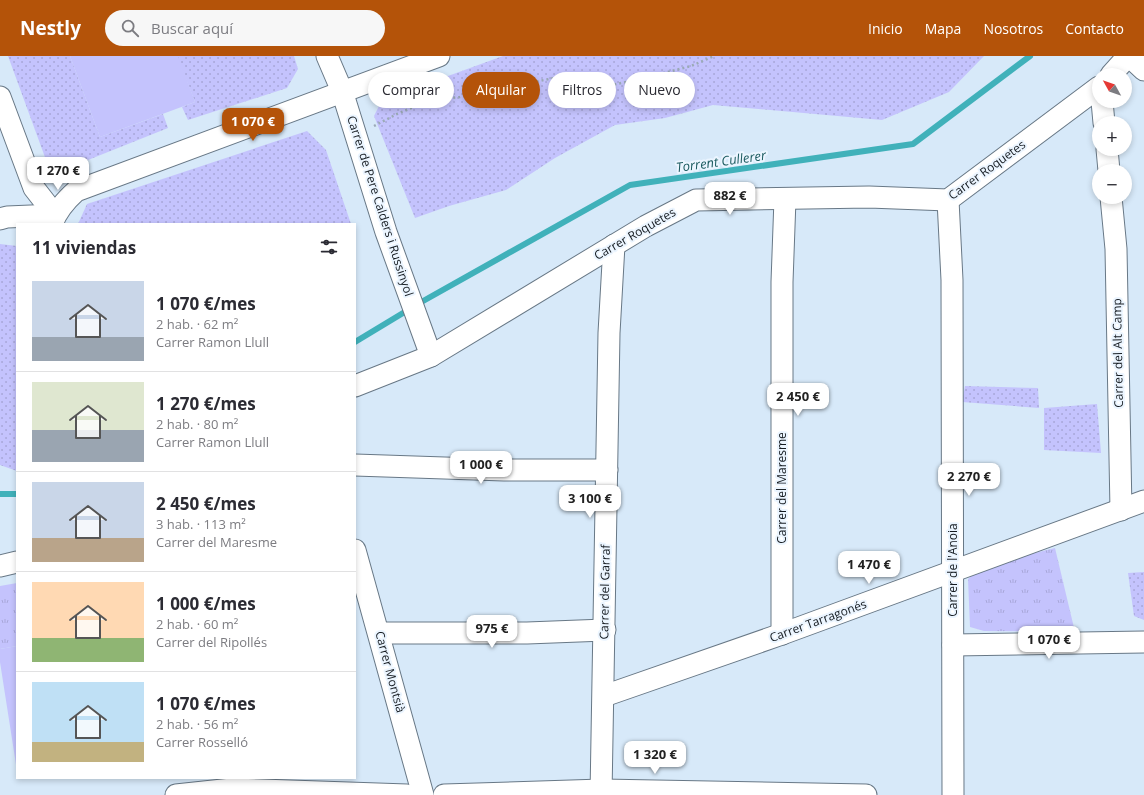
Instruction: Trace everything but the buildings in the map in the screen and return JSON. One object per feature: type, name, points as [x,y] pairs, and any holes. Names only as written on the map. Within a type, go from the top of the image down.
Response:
[{"type":"street","name":"Carrer de Pere Calders i Russinyol","points":[[327,56],[342,91],[386,232],[431,356]]},
{"type":"street","points":[[53,219],[64,202],[76,191],[439,56]]},
{"type":"street","points":[[1118,68],[1129,56],[1144,70]]},
{"type":"street","name":"Carrer Roquetes","points":[[356,386],[431,356],[646,226],[696,200],[869,197],[948,200],[1092,92]]},
{"type":"street","points":[[0,97],[34,188],[53,219]]},
{"type":"street","name":"Carrer del Maresme","points":[[782,634],[782,282],[785,199]]},
{"type":"street","name":"Carrer de l'Anoia","points":[[948,200],[952,280],[953,795]]},
{"type":"street","name":"Carrer del Alt Camp","points":[[1112,204],[1116,249],[1121,510]]},
{"type":"street","points":[[0,219],[7,217],[53,219]]},
{"type":"street","name":"Carrer del Garraf","points":[[602,793],[609,333],[614,245]]},
{"type":"street","points":[[356,465],[504,470],[607,470]]},
{"type":"street","name":"Carrer Tarragonés","points":[[604,696],[782,634],[1144,501]]},
{"type":"street","name":"Carrer Montsià","points":[[356,553],[423,795]]},
{"type":"street","points":[[0,566],[16,562]]},
{"type":"street","points":[[379,633],[527,633],[605,630]]},
{"type":"street","points":[[953,645],[1144,642]]},
{"type":"street","points":[[176,795],[232,787],[407,795]]},
{"type":"street","points":[[444,795],[602,793],[866,795]]},
{"type":"path","points":[[356,135],[397,114],[428,101],[460,97],[558,78],[598,88],[690,66],[714,56]]},
{"type":"green space","points":[[8,56],[70,56],[100,137],[163,114],[168,128],[68,168],[46,160]]},
{"type":"green space","points":[[70,56],[178,56],[195,102],[100,137]]},
{"type":"green space","points":[[177,56],[294,56],[298,69],[287,88],[188,120],[182,107],[195,102]]},
{"type":"green space","points":[[503,56],[984,56],[949,92],[882,120],[713,105],[665,118],[615,125],[555,158],[506,190],[449,206],[415,218],[374,116],[378,108],[454,108],[454,74]]},
{"type":"green space","points":[[307,131],[326,150],[351,223],[78,223],[87,204]]},
{"type":"green space","points":[[0,244],[16,246],[16,471],[0,465]]},
{"type":"green space","points":[[965,386],[1038,388],[1039,408],[962,402]]},
{"type":"green space","points":[[1097,404],[1101,453],[1044,450],[1044,408]]},
{"type":"green space","points":[[1055,548],[1075,632],[984,631],[970,627],[968,579],[983,566]]},
{"type":"green space","points":[[1144,572],[1144,620],[1134,616],[1128,573]]},
{"type":"green space","points":[[16,583],[16,646],[0,649],[0,586]]},
{"type":"green space","points":[[16,646],[16,765],[0,662],[0,649]]},
{"type":"waterway","name":"Torrent Cullerer","points":[[416,305],[630,185],[913,144],[1030,56]]},
{"type":"waterway","name":"Torrent Cullerer","points":[[356,341],[408,310]]},
{"type":"waterway","name":"Torrent Cullerer","points":[[0,494],[16,494]]}]
